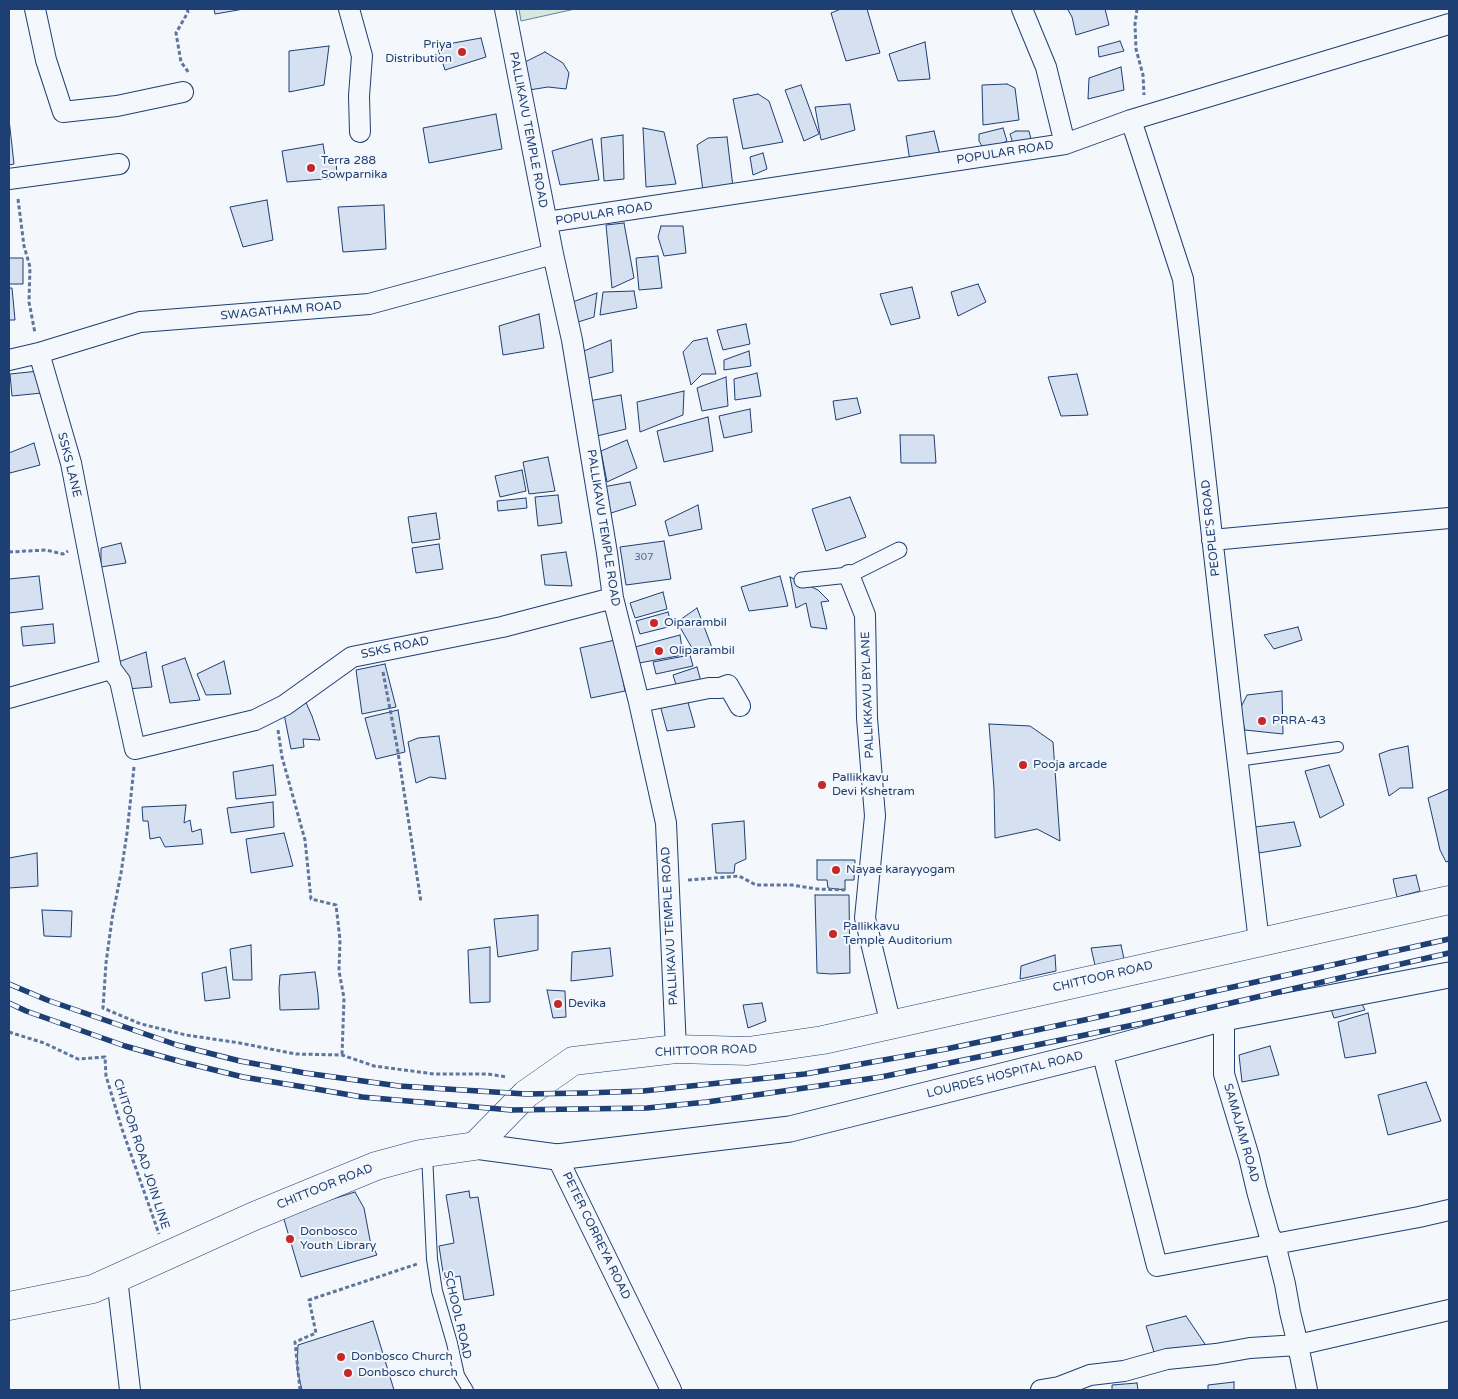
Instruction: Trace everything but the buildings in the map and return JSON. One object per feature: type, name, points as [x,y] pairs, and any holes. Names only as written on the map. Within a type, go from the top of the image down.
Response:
[{"type":"main road","name":"CHITTOOR ROAD","points":[[9,1306],[93,1289],[252,1217],[376,1166],[427,1153],[475,1146],[526,1094],[573,1061],[676,1050],[748,1052],[823,1040],[1449,900]]},
{"type":"street","points":[[35,9],[46,60],[63,112],[117,106],[186,83]]},
{"type":"street","points":[[349,9],[362,56],[359,96],[360,132]]},
{"type":"street","name":"PALLIKAVU TEMPLE ROAD","points":[[505,9],[546,222],[572,340],[613,598],[666,823],[676,1050]]},
{"type":"street","points":[[1022,9],[1046,67],[1065,144]]},
{"type":"street","name":"POPULAR ROAD","points":[[546,222],[1065,144],[1139,118],[1449,24]]},
{"type":"street","name":"PEOPLE'S ROAD","points":[[1139,118],[1183,279],[1259,942]]},
{"type":"street","points":[[12,179],[119,164]]},
{"type":"street","name":"SWAGATHAM ROAD","points":[[9,360],[40,353],[140,322],[369,304],[553,254]]},
{"type":"street","name":"SSKS LANE","points":[[40,353],[71,463],[111,669],[120,681],[136,749]]},
{"type":"street","points":[[1212,540],[1449,518]]},
{"type":"street","points":[[802,580],[849,575],[899,550]]},
{"type":"street","name":"PALLIKKAVU BYLANE","points":[[849,575],[865,615],[867,718],[875,816],[864,918],[891,1025]]},
{"type":"street","name":"SSKS ROAD","points":[[136,749],[255,720],[286,705],[352,657],[502,627],[613,598]]},
{"type":"street","points":[[9,698],[111,669]]},
{"type":"street","points":[[639,702],[728,685],[740,706]]},
{"type":"street","name":"LOURDES HOSPITAL ROAD","points":[[557,1157],[790,1129],[1102,1051],[1224,1018],[1449,975]]},
{"type":"street","name":"SAMAJAM ROAD","points":[[1224,1018],[1224,1074],[1249,1157],[1269,1234],[1275,1244],[1307,1390]]},
{"type":"street","points":[[1102,1051],[1157,1266],[1449,1210]]},
{"type":"street","name":"PETER CORREYA ROAD","points":[[475,1146],[557,1157],[671,1390]]},
{"type":"street","points":[[117,1278],[130,1390]]},
{"type":"street","points":[[1041,1390],[1059,1387],[1090,1375],[1124,1371],[1167,1359],[1250,1348],[1298,1345],[1449,1310]]},
{"type":"lane","points":[[1237,761],[1338,747]]},
{"type":"lane","name":"SCHOOL ROAD","points":[[427,1153],[432,1259],[459,1375],[468,1390]]},
{"type":"path","points":[[186,83],[176,33],[188,12],[187,9]]},
{"type":"path","points":[[1138,9],[1135,24],[1136,49],[1143,75],[1144,95],[1139,118]]},
{"type":"path","points":[[12,179],[24,246],[30,267],[29,302],[40,353]]},
{"type":"path","points":[[9,552],[46,550],[63,554],[86,542]]},
{"type":"path","points":[[379,652],[397,746],[421,902]]},
{"type":"path","points":[[270,712],[278,731],[282,757],[305,840],[311,899],[336,904],[340,940],[339,971],[344,998],[342,1055]]},
{"type":"path","points":[[136,749],[127,833],[106,963],[103,1008],[141,1024],[186,1035],[296,1054],[342,1055],[374,1066],[434,1074],[488,1074],[540,1084]]},
{"type":"path","points":[[668,884],[694,879],[739,876],[756,885],[792,885],[817,889],[867,890]]},
{"type":"path","name":"CHITOOR ROAD JOIN LINE","points":[[9,1032],[44,1043],[78,1059],[105,1057],[106,1076],[165,1256]]},
{"type":"path","points":[[300,1390],[295,1342],[316,1333],[309,1300],[432,1259]]},
{"type":"shaded area","points":[[519,9],[575,9],[521,21]]},
{"type":"railway","points":[[9,984],[47,1000],[177,1045],[240,1061],[305,1073],[399,1086],[526,1094],[585,1093],[643,1091],[805,1074],[946,1049],[1449,939]]},
{"type":"railway","points":[[9,1003],[26,1011],[125,1046],[182,1062],[243,1077],[362,1097],[511,1110],[647,1108],[707,1102],[881,1077],[1148,1022],[1449,953]]},
{"type":"place","name":"Priya Distribution","points":[[462,52]]},
{"type":"place","name":"Terra 288 Sowparnika","points":[[311,168]]},
{"type":"place","name":"Oiparambil","points":[[654,623]]},
{"type":"place","name":"Oliparambil","points":[[659,651]]},
{"type":"place","name":"PRRA-43","points":[[1262,721]]},
{"type":"place","name":"Pooja arcade","points":[[1023,765]]},
{"type":"place","name":"Pallikkavu Devi Kshetram","points":[[822,785]]},
{"type":"place","name":"Nayae karayyogam","points":[[836,870]]},
{"type":"place","name":"Pallikkavu Temple Auditorium","points":[[833,934]]},
{"type":"place","name":"Devika","points":[[558,1004]]},
{"type":"place","name":"Donbosco Youth Library","points":[[290,1239]]},
{"type":"place","name":"Donbosco Church","points":[[341,1357]]},
{"type":"place","name":"Donbosco church","points":[[348,1373]]}]
